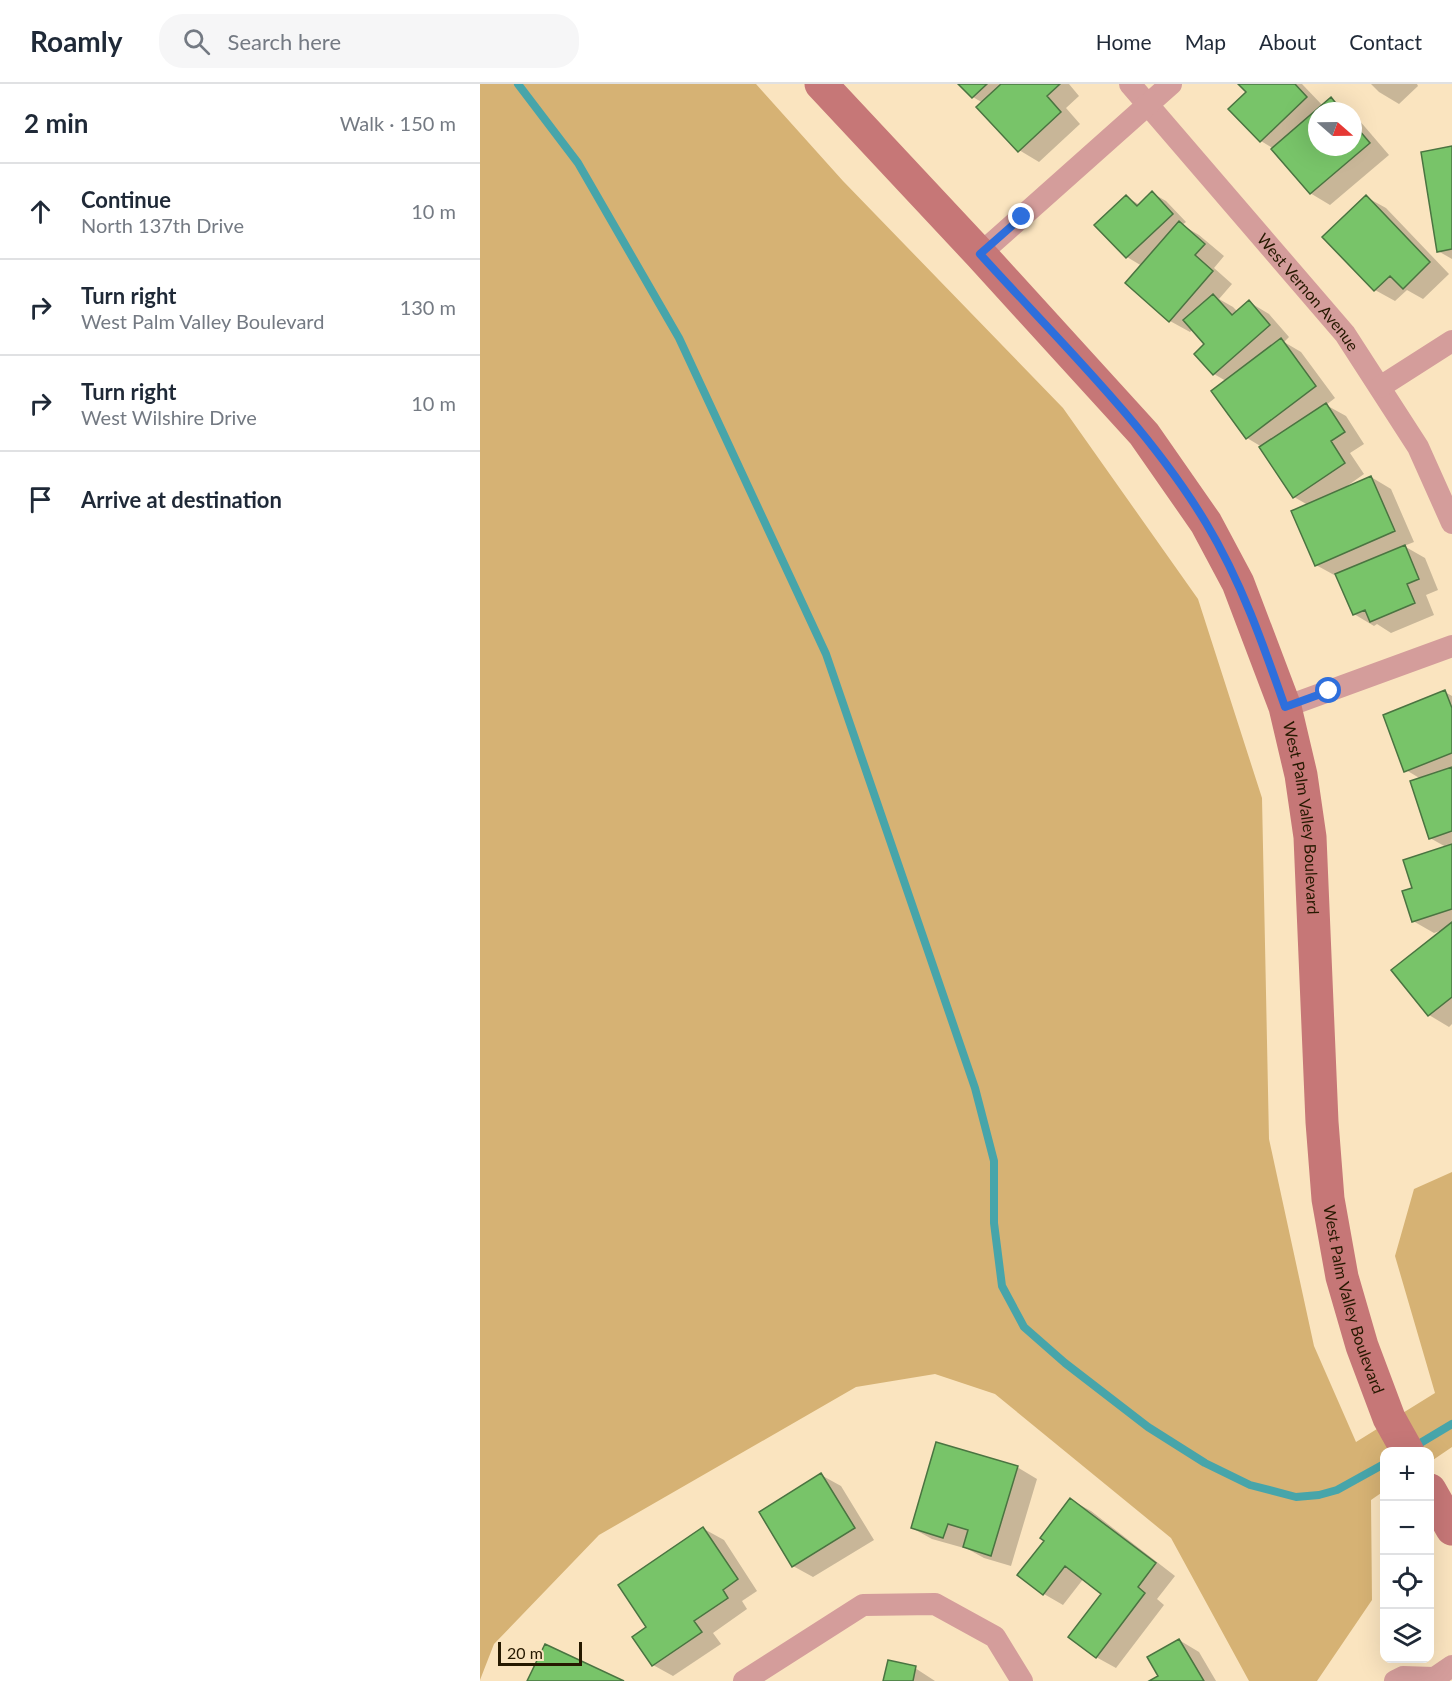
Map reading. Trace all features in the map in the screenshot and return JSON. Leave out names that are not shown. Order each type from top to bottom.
[{"type":"street","name":"West Palm Valley Boulevard","points":[[820,84],[980,254],[1144,434],[1206,523],[1238,583],[1285,707],[1301,775],[1310,837],[1322,1122],[1328,1199],[1342,1277],[1362,1346],[1389,1418],[1405,1447]]},
{"type":"street","name":"West Vernon Avenue","points":[[1130,84],[1345,334],[1418,447],[1452,524]]},
{"type":"street","points":[[980,254],[1171,84]]},
{"type":"street","points":[[1380,387],[1452,341]]},
{"type":"street","points":[[1285,707],[1452,646]]},
{"type":"street","points":[[1434,1497],[1452,1529]]},
{"type":"street","points":[[744,1681],[863,1605],[935,1604],[995,1638],[1022,1681]]},
{"type":"street","points":[[1395,1681],[1403,1677],[1438,1675]]},
{"type":"shaded area","points":[[480,84],[756,84],[843,181],[1063,408],[1198,599],[1262,798],[1269,1139],[1314,1346],[1356,1442],[1435,1393],[1395,1256],[1414,1189],[1452,1172],[1452,1447],[1434,1459],[1434,1447],[1380,1447],[1380,1494],[1371,1500],[1372,1600],[1317,1681],[1249,1681],[1171,1538],[995,1394],[935,1374],[856,1387],[599,1535],[494,1644],[480,1680]]},
{"type":"building","points":[[958,84],[987,84],[972,98]]},
{"type":"building","points":[[1001,84],[1060,84],[1047,96],[1061,112],[1018,152],[976,107]]},
{"type":"building","points":[[1238,84],[1295,84],[1307,97],[1260,142],[1228,109],[1246,92]]},
{"type":"building","points":[[1331,97],[1335,102],[1325,102]]},
{"type":"building","points":[[1308,117],[1308,156],[1355,156],[1310,194],[1271,149]]},
{"type":"building","points":[[1362,134],[1370,143],[1362,150]]},
{"type":"building","points":[[1452,146],[1452,249],[1437,252],[1421,152]]},
{"type":"building","points":[[1152,191],[1173,214],[1126,258],[1094,225],[1126,195],[1137,206]]},
{"type":"building","points":[[1366,195],[1430,262],[1403,289],[1390,276],[1374,291],[1322,237]]},
{"type":"building","points":[[1179,221],[1205,244],[1195,255],[1213,271],[1169,322],[1125,283]]},
{"type":"building","points":[[1213,294],[1232,315],[1249,300],[1270,325],[1213,375],[1194,354],[1204,344],[1183,320]]},
{"type":"building","points":[[1281,338],[1316,386],[1246,439],[1211,391]]},
{"type":"building","points":[[1326,403],[1345,432],[1331,441],[1345,463],[1293,498],[1259,447]]},
{"type":"building","points":[[1371,476],[1395,531],[1315,566],[1291,511]]},
{"type":"building","points":[[1405,545],[1419,579],[1407,584],[1415,603],[1370,622],[1365,610],[1353,615],[1335,574]]},
{"type":"building","points":[[1445,690],[1452,708],[1452,753],[1404,772],[1383,715]]},
{"type":"building","points":[[1452,767],[1452,831],[1429,839],[1410,781]]},
{"type":"building","points":[[1452,844],[1452,909],[1412,922],[1402,891],[1412,888],[1403,860]]},
{"type":"building","points":[[1452,922],[1452,997],[1428,1016],[1391,970]]},
{"type":"building","points":[[936,1442],[1018,1466],[991,1556],[963,1547],[968,1530],[948,1524],[943,1538],[911,1528]]},
{"type":"building","points":[[821,1473],[855,1528],[792,1567],[759,1512]]},
{"type":"building","points":[[1070,1498],[1156,1563],[1138,1587],[1145,1593],[1096,1658],[1068,1637],[1101,1594],[1065,1566],[1043,1595],[1017,1575],[1044,1541],[1040,1538]]},
{"type":"building","points":[[703,1527],[738,1579],[723,1590],[728,1598],[694,1621],[702,1632],[652,1666],[632,1637],[646,1627],[618,1585]]},
{"type":"building","points":[[1179,1639],[1204,1681],[1149,1681],[1158,1676],[1147,1657]]},
{"type":"building","points":[[545,1644],[624,1681],[527,1681]]},
{"type":"building","points":[[888,1660],[916,1666],[913,1681],[883,1681]]},
{"type":"waterway","points":[[518,84],[578,163],[679,338],[826,654],[975,1088],[994,1161],[994,1223],[1002,1286],[1024,1327],[1065,1363],[1148,1427],[1205,1463],[1250,1485],[1296,1497],[1319,1495],[1337,1490],[1380,1466]]},
{"type":"waterway","points":[[1414,1447],[1452,1424]]},
{"type":"route","points":[[1022,217],[980,254],[1144,434],[1178,481],[1206,523],[1238,583],[1285,707],[1329,691]]}]
